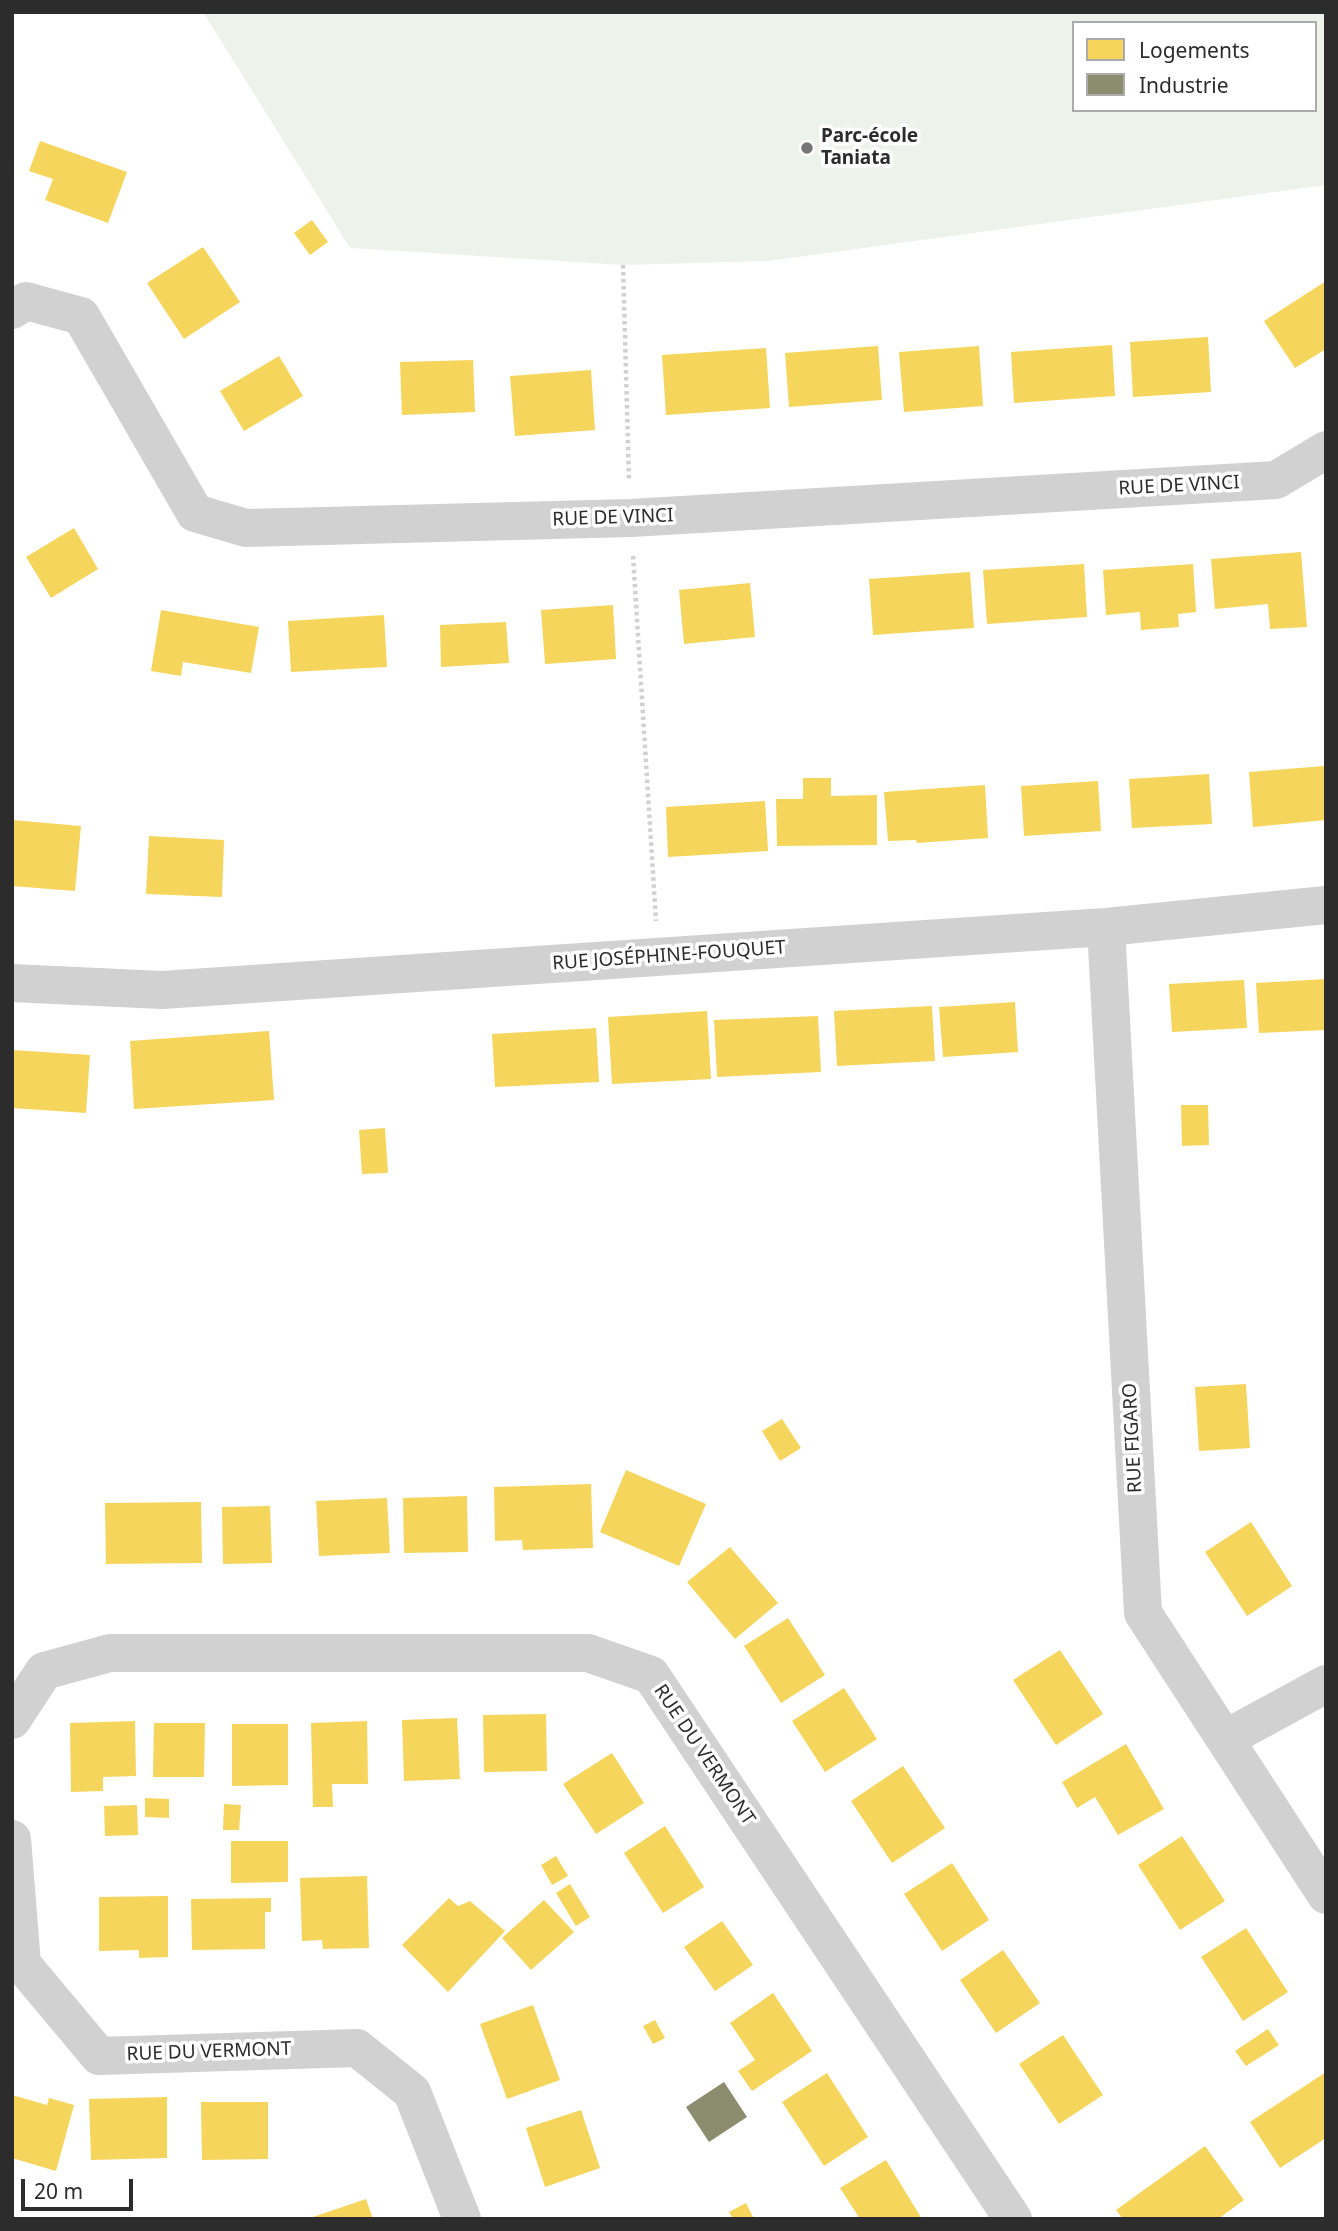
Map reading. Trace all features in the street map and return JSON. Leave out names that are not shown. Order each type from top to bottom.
[{"type":"street","name":"RUE DE VINCI","points":[[12,310],[26,301],[81,316],[195,513],[246,528],[631,519],[1276,480],[1326,450]]},
{"type":"street","name":"RUE JOSÉPHINE-FOUQUET","points":[[12,983],[162,990],[1106,927],[1326,905]]},
{"type":"street","name":"RUE FIGARO","points":[[1106,927],[1143,1612],[1326,1895]]},
{"type":"street","name":"RUE DU VERMONT","points":[[12,1720],[44,1671],[110,1653],[588,1653],[651,1675],[1013,2219]]},
{"type":"street","points":[[1225,1739],[1326,1684]]},
{"type":"street","name":"RUE DU VERMONT","points":[[12,1839],[22,1964],[99,2056],[356,2048],[412,2092],[462,2219]]},
{"type":"path","points":[[623,265],[631,519],[658,957]]},
{"type":"shaded area","name":"Parc-école Taniata","points":[[203,12],[1326,12],[1326,185],[768,261],[623,265],[350,248]]},
{"type":"building: Logements","points":[[40,141],[127,172],[108,223],[45,200],[53,179],[29,171]]},
{"type":"building: Logements","points":[[312,220],[328,242],[310,255],[294,233]]},
{"type":"building: Logements","points":[[203,247],[240,302],[184,339],[147,283]]},
{"type":"building: Logements","points":[[1326,281],[1326,349],[1295,368],[1264,321]]},
{"type":"building: Logements","points":[[1208,337],[1211,392],[1133,397],[1130,342]]},
{"type":"building: Logements","points":[[1112,345],[1115,396],[1014,403],[1011,352]]},
{"type":"building: Logements","points":[[878,346],[882,400],[789,407],[785,353]]},
{"type":"building: Logements","points":[[979,346],[983,406],[904,412],[899,352]]},
{"type":"building: Logements","points":[[766,348],[770,408],[666,415],[662,355]]},
{"type":"building: Logements","points":[[279,356],[303,396],[244,431],[220,391]]},
{"type":"building: Logements","points":[[473,360],[475,412],[402,415],[400,362]]},
{"type":"building: Logements","points":[[591,370],[595,430],[515,436],[510,376]]},
{"type":"building: Logements","points":[[74,528],[98,569],[51,598],[26,557]]},
{"type":"building: Logements","points":[[1301,552],[1307,627],[1270,629],[1268,604],[1215,609],[1211,559]]},
{"type":"building: Logements","points":[[1084,564],[1087,617],[987,624],[983,570]]},
{"type":"building: Logements","points":[[1193,564],[1196,612],[1178,614],[1179,627],[1141,630],[1140,612],[1106,615],[1103,570]]},
{"type":"building: Logements","points":[[970,572],[974,628],[873,635],[869,579]]},
{"type":"building: Logements","points":[[750,583],[755,637],[684,644],[679,590]]},
{"type":"building: Logements","points":[[613,605],[616,659],[545,664],[541,610]]},
{"type":"building: Logements","points":[[161,610],[259,627],[251,673],[183,662],[181,676],[151,671]]},
{"type":"building: Logements","points":[[384,615],[387,667],[291,672],[288,621]]},
{"type":"building: Logements","points":[[506,622],[509,663],[441,667],[440,625]]},
{"type":"building: Logements","points":[[1324,766],[1326,820],[1253,827],[1249,772]]},
{"type":"building: Logements","points":[[1209,774],[1212,824],[1132,828],[1129,779]]},
{"type":"building: Logements","points":[[803,778],[831,778],[831,796],[877,795],[877,845],[777,846],[776,799],[803,799]]},
{"type":"building: Logements","points":[[1098,781],[1101,831],[1024,836],[1021,786]]},
{"type":"building: Logements","points":[[985,785],[988,838],[917,843],[916,840],[888,841],[884,792]]},
{"type":"building: Logements","points":[[765,801],[768,851],[668,857],[666,807]]},
{"type":"building: Logements","points":[[12,820],[81,826],[75,891],[12,886]]},
{"type":"building: Logements","points":[[149,836],[224,840],[222,897],[146,894]]},
{"type":"building: Logements","points":[[1326,979],[1326,1030],[1259,1033],[1256,983]]},
{"type":"building: Logements","points":[[1244,980],[1247,1028],[1172,1032],[1169,984]]},
{"type":"building: Logements","points":[[1015,1002],[1018,1052],[943,1057],[939,1007]]},
{"type":"building: Logements","points":[[932,1006],[935,1061],[837,1066],[834,1011]]},
{"type":"building: Logements","points":[[707,1011],[711,1079],[612,1084],[608,1017]]},
{"type":"building: Logements","points":[[818,1016],[821,1072],[717,1077],[714,1020]]},
{"type":"building: Logements","points":[[596,1028],[599,1082],[495,1087],[492,1034]]},
{"type":"building: Logements","points":[[269,1031],[274,1100],[134,1109],[130,1041]]},
{"type":"building: Logements","points":[[12,1050],[90,1055],[86,1113],[12,1108]]},
{"type":"building: Logements","points":[[1181,1105],[1208,1105],[1209,1145],[1182,1146]]},
{"type":"building: Logements","points":[[385,1128],[388,1173],[362,1174],[359,1130]]},
{"type":"building: Logements","points":[[1246,1384],[1250,1448],[1199,1451],[1195,1387]]},
{"type":"building: Logements","points":[[782,1419],[801,1448],[780,1461],[762,1431]]},
{"type":"building: Logements","points":[[626,1470],[706,1504],[679,1566],[600,1532]]},
{"type":"building: Logements","points":[[591,1484],[593,1548],[523,1550],[522,1540],[495,1541],[494,1487]]},
{"type":"building: Logements","points":[[467,1496],[468,1552],[404,1553],[403,1498]]},
{"type":"building: Logements","points":[[387,1498],[390,1553],[319,1556],[316,1501]]},
{"type":"building: Logements","points":[[201,1502],[202,1563],[106,1564],[105,1503]]},
{"type":"building: Logements","points":[[270,1506],[272,1563],[223,1564],[222,1507]]},
{"type":"building: Logements","points":[[1251,1522],[1292,1586],[1247,1616],[1205,1552]]},
{"type":"building: Logements","points":[[730,1547],[778,1603],[735,1639],[687,1582]]},
{"type":"building: Logements","points":[[788,1618],[825,1675],[781,1703],[744,1646]]},
{"type":"building: Logements","points":[[1060,1650],[1103,1714],[1056,1745],[1013,1680]]},
{"type":"building: Logements","points":[[844,1688],[877,1739],[825,1772],[792,1721]]},
{"type":"building: Logements","points":[[546,1714],[547,1771],[484,1772],[483,1715]]},
{"type":"building: Logements","points":[[457,1718],[460,1779],[404,1781],[402,1720]]},
{"type":"building: Logements","points":[[135,1721],[136,1776],[103,1777],[103,1791],[71,1792],[70,1723]]},
{"type":"building: Logements","points":[[367,1721],[368,1784],[332,1784],[333,1807],[313,1807],[311,1723]]},
{"type":"building: Logements","points":[[154,1723],[205,1723],[204,1777],[153,1777]]},
{"type":"building: Logements","points":[[232,1724],[288,1724],[288,1785],[232,1786]]},
{"type":"building: Logements","points":[[1126,1744],[1164,1809],[1118,1835],[1095,1797],[1077,1808],[1062,1782]]},
{"type":"building: Logements","points":[[612,1753],[644,1803],[596,1834],[563,1784]]},
{"type":"building: Logements","points":[[903,1766],[945,1828],[892,1863],[851,1801]]},
{"type":"building: Logements","points":[[145,1798],[169,1799],[169,1818],[145,1817]]},
{"type":"building: Logements","points":[[224,1804],[241,1805],[239,1830],[223,1830]]},
{"type":"building: Logements","points":[[137,1805],[138,1835],[105,1836],[104,1806]]},
{"type":"building: Logements","points":[[665,1826],[704,1887],[663,1913],[624,1853]]},
{"type":"building: Logements","points":[[1182,1836],[1225,1901],[1180,1930],[1138,1865]]},
{"type":"building: Logements","points":[[231,1841],[288,1841],[288,1882],[231,1883]]},
{"type":"building: Logements","points":[[556,1856],[568,1876],[552,1885],[541,1865]]},
{"type":"building: Logements","points":[[952,1863],[989,1920],[942,1951],[904,1894]]},
{"type":"building: Logements","points":[[367,1876],[369,1948],[323,1949],[322,1940],[302,1941],[300,1878]]},
{"type":"building: Logements","points":[[570,1884],[590,1917],[576,1926],[556,1893]]},
{"type":"building: Logements","points":[[168,1896],[168,1957],[139,1958],[139,1950],[99,1951],[99,1897]]},
{"type":"building: Logements","points":[[271,1898],[271,1912],[265,1912],[265,1949],[192,1950],[191,1899]]},
{"type":"building: Logements","points":[[449,1898],[458,1906],[470,1901],[505,1931],[448,1992],[402,1945]]},
{"type":"building: Logements","points":[[544,1900],[574,1932],[531,1970],[502,1938]]},
{"type":"building: Logements","points":[[722,1921],[753,1965],[715,1991],[684,1947]]},
{"type":"building: Logements","points":[[1246,1928],[1288,1992],[1243,2021],[1201,1957]]},
{"type":"building: Logements","points":[[1003,1950],[1040,2003],[996,2033],[960,1980]]},
{"type":"building: Logements","points":[[773,1993],[812,2051],[752,2091],[738,2071],[755,2060],[730,2023]]},
{"type":"building: Logements","points":[[533,2005],[560,2080],[507,2099],[480,2024]]},
{"type":"building: Logements","points":[[655,2020],[665,2038],[653,2044],[643,2026]]},
{"type":"building: Logements","points":[[1268,2029],[1279,2045],[1246,2066],[1235,2051]]},
{"type":"building: Logements","points":[[1063,2035],[1103,2095],[1059,2124],[1019,2064]]},
{"type":"building: Logements","points":[[1326,2072],[1326,2138],[1280,2168],[1250,2122]]},
{"type":"building: Logements","points":[[827,2073],[868,2137],[824,2166],[782,2102]]},
{"type":"building: Logements","points":[[12,2095],[47,2105],[49,2098],[74,2105],[56,2171],[12,2158]]},
{"type":"building: Logements","points":[[167,2097],[167,2158],[91,2160],[89,2099]]},
{"type":"building: Logements","points":[[201,2102],[268,2102],[268,2159],[202,2160]]},
{"type":"building: Logements","points":[[581,2110],[600,2168],[545,2187],[526,2128]]},
{"type":"building: Logements","points":[[1205,2146],[1244,2200],[1218,2219],[1123,2219],[1116,2210]]},
{"type":"building: Logements","points":[[886,2160],[922,2219],[860,2219],[840,2188]]},
{"type":"building: Logements","points":[[366,2199],[373,2219],[310,2219],[310,2218]]},
{"type":"building: Logements","points":[[746,2203],[754,2219],[733,2219],[729,2212]]},
{"type":"building: Industrie","points":[[724,2082],[747,2117],[709,2142],[686,2107]]},
{"type":"place","name":"Parc-école Taniata","points":[[807,148]]}]
